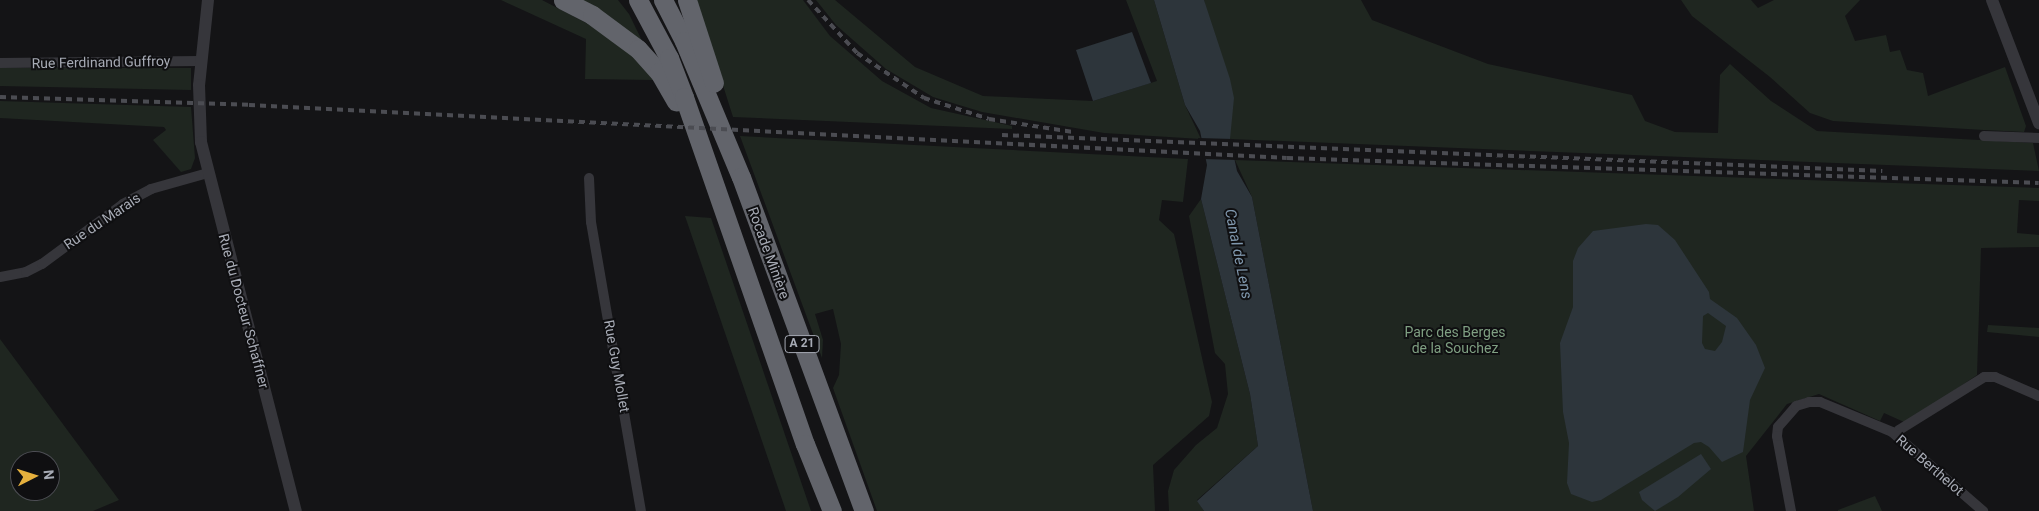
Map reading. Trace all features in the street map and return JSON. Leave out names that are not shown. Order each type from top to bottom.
[{"type":"highway","points":[[563,0],[606,25],[638,49],[659,72],[706,160]]},
{"type":"highway","name":"Rocade Minière","points":[[638,0],[669,58],[805,444],[832,511]]},
{"type":"highway","name":"Rocade Minière","points":[[663,0],[684,40],[741,177],[864,511]]},
{"type":"highway","points":[[687,0],[730,132],[741,177]]},
{"type":"highway","points":[[805,444],[806,468],[821,511]]},
{"type":"street","name":"Rue du Docteur Schaffner","points":[[208,0],[201,61],[199,111],[208,173],[296,511]]},
{"type":"street","points":[[1992,0],[2039,123]]},
{"type":"street","name":"Rue Ferdinand Guffroy","points":[[0,63],[201,61]]},
{"type":"street","points":[[1984,136],[2039,138]]},
{"type":"street","name":"Rue du Marais","points":[[0,277],[26,272],[42,264],[123,204],[150,189],[208,173]]},
{"type":"street","name":"Rue Guy Mollet","points":[[589,178],[591,222],[641,511]]},
{"type":"street","points":[[1897,436],[1899,430],[1984,377],[1995,377],[2039,396]]},
{"type":"street","name":"Rue Berthelot","points":[[1791,511],[1777,436],[1784,418],[1796,406],[1820,402],[1897,436],[1982,511]]},
{"type":"green space","points":[[501,0],[542,0],[592,26],[629,50],[654,80],[585,79],[586,39]]},
{"type":"green space","points":[[573,0],[618,0],[629,14],[649,55]]},
{"type":"green space","points":[[696,0],[803,0],[830,36],[882,81],[931,108],[1012,126],[1012,129],[733,117]]},
{"type":"green space","points":[[816,0],[835,0],[915,67],[983,96],[1093,101],[1157,81],[1126,0],[1154,0],[1185,105],[1201,139],[1104,133],[982,112],[933,97],[886,69],[836,25]]},
{"type":"green space","points":[[1204,0],[1361,0],[1372,20],[1488,64],[1632,95],[1645,121],[1675,132],[1718,133],[1720,75],[1730,64],[1771,101],[1817,131],[2033,143],[2039,171],[1230,139]]},
{"type":"green space","points":[[1681,0],[1751,0],[1758,8],[1774,0],[1860,0],[1845,16],[1855,41],[1886,35],[1890,52],[1900,50],[1907,70],[1923,73],[1928,96],[2005,67],[2026,126],[2024,132],[1833,121],[1810,113],[1770,77],[1692,16]]},
{"type":"green space","points":[[0,68],[191,68],[191,90],[0,86]]},
{"type":"green space","points":[[0,101],[191,107],[195,158],[191,169],[181,172],[153,140],[166,130],[164,127],[0,118]]},
{"type":"green space","points":[[740,136],[1188,159],[1183,202],[1162,200],[1159,220],[1174,234],[1212,402],[1209,416],[1153,465],[1155,511],[877,511],[833,388],[839,375],[841,344],[833,309],[815,314],[823,340],[822,358]]},
{"type":"green space","name":"Parc des Berges de la Souchez","points":[[1235,160],[2039,188],[2039,201],[2019,200],[2017,233],[2039,235],[2039,247],[1981,248],[1977,375],[1915,417],[1904,422],[1884,413],[1880,421],[1819,394],[1787,404],[1746,456],[1754,511],[1313,511],[1252,197]]},
{"type":"green space","points":[[1201,199],[1250,394],[1258,446],[1197,500],[1204,511],[1169,511],[1168,491],[1174,470],[1196,445],[1217,428],[1228,394],[1225,364],[1215,353],[1189,216]]},
{"type":"green space","points":[[685,216],[711,218],[811,511],[786,511]]},
{"type":"green space","points":[[1988,325],[2039,328],[2039,337],[1987,332]]},
{"type":"green space","points":[[0,339],[119,500],[93,511],[0,511]]},
{"type":"green space","points":[[1875,496],[1882,511],[1838,511],[1838,510]]},
{"type":"water","name":"Canal de Lens","points":[[1154,0],[1204,0],[1230,79],[1234,98],[1230,139],[1237,171],[1252,197],[1313,511],[1204,511],[1197,501],[1258,446],[1250,394],[1201,199],[1207,165],[1200,131],[1185,105]]},
{"type":"water","points":[[1132,32],[1151,83],[1093,101],[1076,50]]},
{"type":"water","points":[[1646,224],[1658,225],[1675,240],[1709,292],[1710,299],[1737,318],[1756,345],[1765,368],[1750,400],[1743,452],[1722,462],[1709,447],[1701,442],[1694,443],[1601,500],[1592,502],[1571,494],[1567,483],[1569,443],[1563,412],[1560,343],[1573,307],[1573,261],[1578,248],[1593,231]],"holes":[[[1708,313],[1726,326],[1722,342],[1715,351],[1705,349],[1702,343],[1703,316]]]},
{"type":"water","points":[[1701,454],[1711,469],[1678,497],[1655,511],[1642,500],[1639,492]]},
{"type":"pier","points":[[1198,138],[1233,139],[1237,160],[1203,159]]},
{"type":"railway","points":[[808,0],[857,53],[924,98],[989,119],[1073,132]]},
{"type":"railway","points":[[0,97],[249,105],[1287,158],[2039,183]]},
{"type":"railway","points":[[1002,135],[1882,171]]}]
